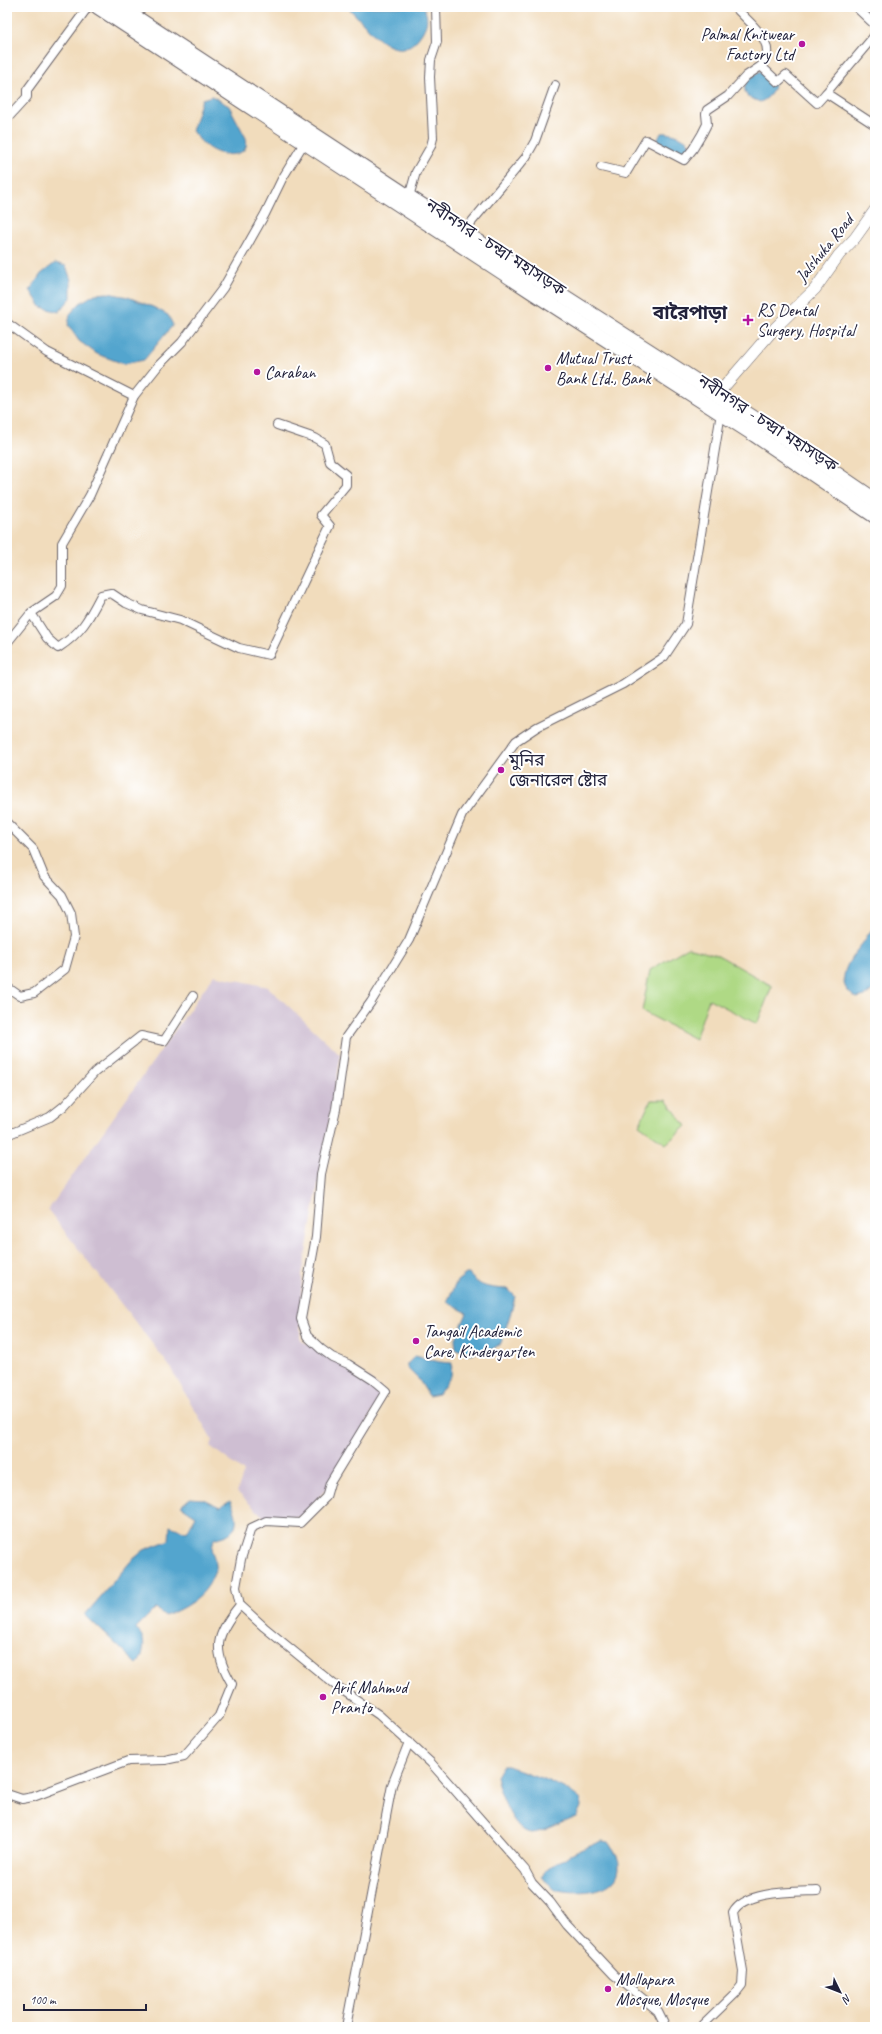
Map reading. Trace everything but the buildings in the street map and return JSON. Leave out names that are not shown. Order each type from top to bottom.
[{"type":"highway","name":"নবীনগর - চন্দ্রা মহাসড়ক","points":[[98,7],[304,143],[721,413],[875,516]]},
{"type":"highway","name":"নবীনগর - চন্দ্রা মহাসড়ক","points":[[120,7],[409,197],[717,395],[875,500]]},
{"type":"street","points":[[7,119],[27,97],[26,90],[88,7]]},
{"type":"street","points":[[409,197],[416,172],[431,146],[433,138],[430,77],[431,60],[437,42],[436,7]]},
{"type":"street","points":[[601,167],[626,173],[646,140],[684,160],[693,149],[707,124],[707,110],[728,96],[746,76],[761,66],[767,55],[763,38],[753,24],[735,7]]},
{"type":"street","points":[[856,7],[875,25]]},
{"type":"street","points":[[761,66],[778,82],[786,75],[817,103],[875,35]]},
{"type":"street","points":[[464,231],[526,157],[535,141],[555,85]]},
{"type":"street","points":[[826,93],[875,125]]},
{"type":"street","points":[[7,643],[31,613],[56,596],[62,586],[62,543],[90,495],[134,396],[158,366],[182,342],[223,288],[265,214],[282,179],[304,143]]},
{"type":"street","name":"Jalshuka Road","points":[[717,395],[775,328],[815,289],[839,255],[856,238],[875,210]]},
{"type":"street","points":[[7,323],[47,352],[134,396]]},
{"type":"street","points":[[666,2027],[658,2011],[635,1993],[604,1964],[567,1925],[550,1902],[532,1884],[525,1870],[431,1764],[379,1714],[335,1685],[264,1627],[240,1604],[236,1587],[241,1559],[251,1528],[266,1521],[300,1523],[326,1497],[330,1482],[386,1391],[373,1380],[348,1364],[332,1357],[322,1349],[307,1336],[301,1319],[316,1237],[321,1174],[336,1109],[346,1036],[371,1002],[409,940],[462,815],[516,741],[537,727],[623,684],[664,657],[686,624],[721,413]]},
{"type":"street","points":[[31,613],[47,638],[58,648],[81,631],[102,595],[111,593],[126,603],[142,610],[180,620],[239,648],[269,655],[330,526],[321,515],[346,485],[346,475],[330,462],[325,444],[315,438],[277,425]]},
{"type":"street","points":[[7,823],[33,849],[44,876],[62,895],[72,913],[74,937],[65,969],[34,993],[20,996],[7,987]]},
{"type":"street","points":[[7,1135],[50,1117],[64,1106],[95,1072],[141,1036],[164,1041],[193,996]]},
{"type":"street","points":[[7,1794],[22,1799],[33,1797],[128,1761],[165,1760],[184,1756],[220,1716],[231,1692],[232,1684],[220,1661],[218,1641],[232,1614],[240,1604]]},
{"type":"street","points":[[346,2027],[392,1785],[409,1742]]},
{"type":"street","points":[[701,2027],[735,1994],[742,1985],[743,1971],[733,1913],[736,1908],[752,1898],[777,1892],[817,1891]]},
{"type":"shaded area","points":[[214,975],[268,987],[341,1055],[302,1275],[300,1340],[361,1372],[384,1392],[334,1480],[302,1516],[267,1520],[237,1492],[244,1472],[210,1446],[213,1441],[168,1364],[48,1210]]},
{"type":"green space","points":[[688,947],[718,955],[772,986],[757,1024],[709,999],[695,1039],[642,1011],[650,970]]},
{"type":"green space","points":[[651,1100],[666,1100],[686,1126],[666,1144],[639,1125]]},
{"type":"water","points":[[347,7],[424,7],[427,17],[422,33],[415,42],[408,47],[400,48],[385,44]]},
{"type":"water","points":[[760,71],[774,83],[770,95],[760,102],[748,97],[745,85]]},
{"type":"water","points":[[212,96],[229,106],[246,138],[246,145],[241,152],[229,155],[212,150],[201,142],[192,131],[202,99]]},
{"type":"water","points":[[661,133],[673,134],[681,137],[690,144],[689,149],[684,154],[680,154],[657,141]]},
{"type":"water","points":[[55,263],[66,266],[71,280],[71,298],[59,312],[41,307],[30,290],[41,274]]},
{"type":"water","points":[[108,293],[128,297],[168,315],[173,325],[144,360],[124,364],[97,354],[79,341],[68,325],[70,314],[80,303],[95,294]]},
{"type":"water","points":[[875,927],[875,988],[865,996],[857,998],[849,993],[845,986],[845,972],[852,957]]},
{"type":"water","points":[[466,1274],[469,1274],[473,1279],[482,1285],[508,1289],[515,1296],[501,1343],[493,1349],[470,1354],[456,1349],[455,1340],[467,1313],[447,1302],[457,1281]]},
{"type":"water","points":[[415,1356],[440,1362],[452,1363],[451,1376],[439,1394],[429,1396],[419,1380],[407,1368],[407,1364]]},
{"type":"water","points":[[190,1498],[203,1499],[220,1507],[230,1500],[236,1517],[235,1526],[228,1534],[214,1539],[212,1549],[216,1569],[208,1585],[199,1597],[179,1610],[165,1616],[156,1608],[136,1628],[142,1636],[144,1642],[142,1656],[137,1664],[85,1615],[131,1561],[144,1550],[169,1540],[170,1526],[187,1532],[196,1516],[181,1506]]},
{"type":"water","points":[[502,1766],[508,1766],[547,1780],[566,1789],[581,1800],[581,1807],[576,1817],[548,1829],[532,1833],[525,1831],[513,1819],[500,1791],[496,1776]]},
{"type":"water","points":[[602,1841],[608,1842],[619,1861],[618,1874],[613,1881],[606,1886],[596,1890],[576,1892],[558,1890],[541,1877],[561,1860]]},
{"type":"place","name":"Palmal Knitwear Factory Ltd","points":[[802,44]]},
{"type":"place","name":"RS Dental Surgery, Hospital","points":[[748,320]]},
{"type":"place","name":"Mutual Trust Bank Ltd., Bank","points":[[548,368]]},
{"type":"place","name":"Caraban","points":[[257,372]]},
{"type":"place","name":"মুনির জেনারেল ষ্টোর","points":[[501,770]]},
{"type":"place","name":"Tangail Academic Care, Kindergarten","points":[[416,1341]]},
{"type":"place","name":"Arif Mahmud Pranto","points":[[323,1697]]},
{"type":"place","name":"Mollapara Mosque, Mosque","points":[[608,1989]]},
{"type":"district","name":"বারৈপাড়া","points":[[690,312]]}]
